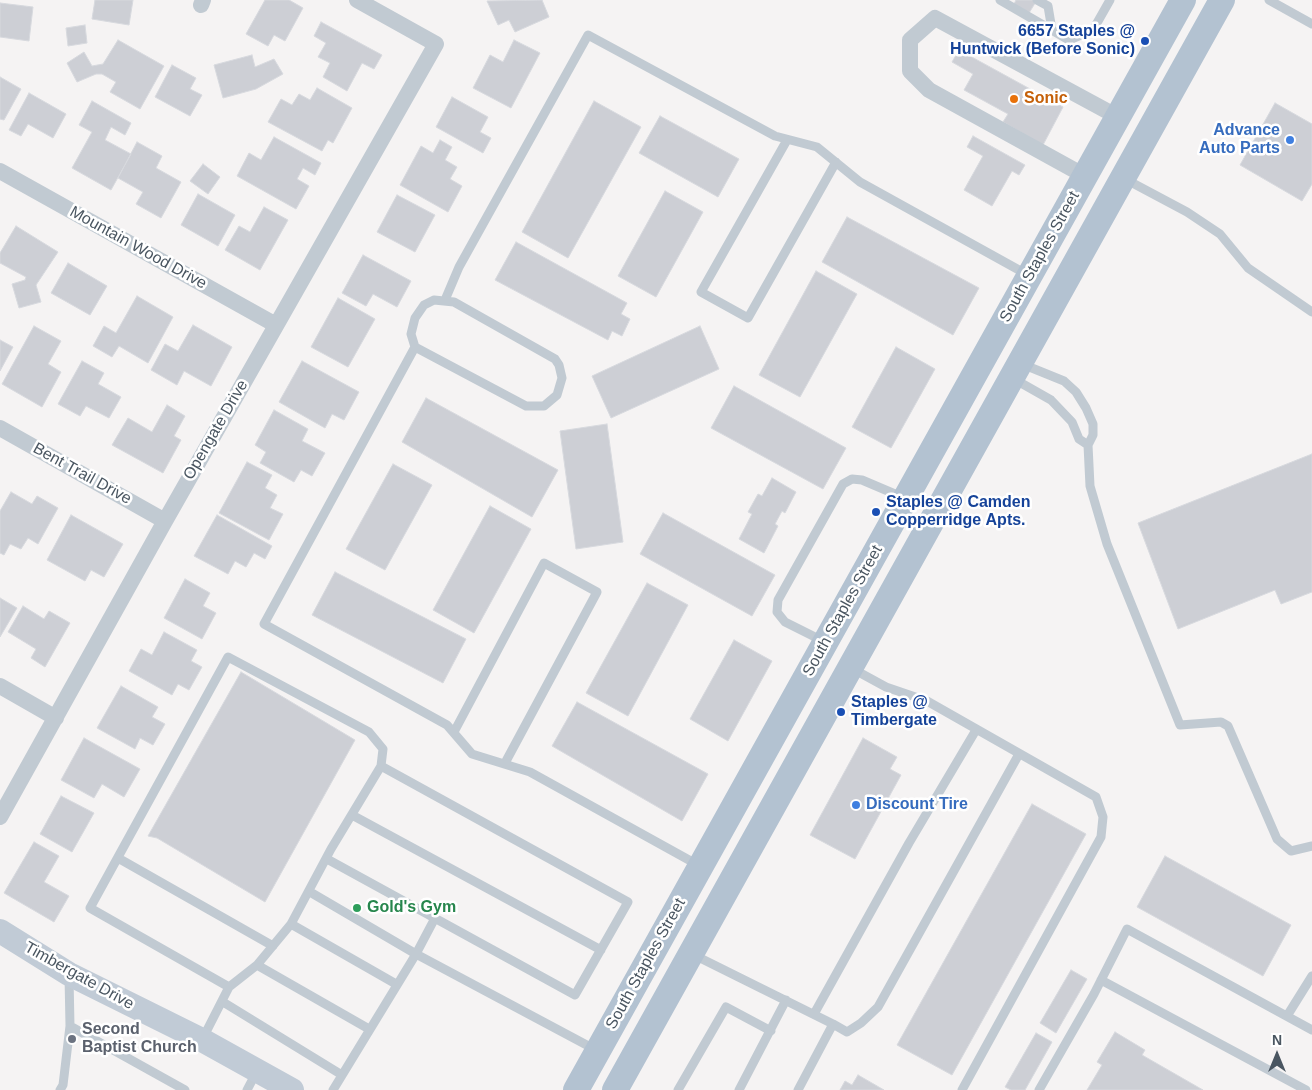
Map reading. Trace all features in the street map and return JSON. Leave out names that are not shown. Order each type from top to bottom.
[{"type":"main road","name":"South Staples Street","points":[[576,1090],[1183,0]]},
{"type":"main road","name":"South Staples Street","points":[[615,1090],[1222,0]]},
{"type":"main road","points":[[1012,307],[1008,347],[1002,364],[1004,370],[1016,370]]},
{"type":"main road","points":[[968,456],[976,411],[983,392],[981,386],[971,381]]},
{"type":"street","name":"Opengate Drive","points":[[0,818],[165,521],[436,44],[357,0]]},
{"type":"street","points":[[1085,176],[929,90],[910,71],[910,40],[935,18],[1118,117]]},
{"type":"street","name":"Mountain Wood Drive","points":[[0,171],[276,325]]},
{"type":"street","name":"Bent Trail Drive","points":[[0,428],[165,521]]},
{"type":"street","points":[[0,686],[56,718]]},
{"type":"street","name":"Timbergate Drive","points":[[0,931],[69,974],[202,1040],[252,1080],[292,1090]]},
{"type":"lane","points":[[1000,0],[1069,40],[1093,30],[1110,0]]},
{"type":"lane","points":[[1037,0],[1048,6],[1052,30]]},
{"type":"lane","points":[[1269,0],[1312,24]]},
{"type":"lane","points":[[445,300],[459,267],[588,35],[767,132],[788,140],[811,144],[860,182],[1030,276]]},
{"type":"lane","points":[[788,140],[701,292],[748,318],[836,162]]},
{"type":"lane","points":[[1123,178],[1187,212],[1220,234],[1248,268],[1312,312]]},
{"type":"lane","points":[[445,300],[472,312],[555,359],[559,365],[562,378],[557,395],[544,406],[526,406],[415,347],[410,334],[419,311],[428,302],[445,300]]},
{"type":"lane","points":[[415,347],[264,624],[447,725],[472,754],[485,760],[505,763],[530,772],[701,866]]},
{"type":"lane","points":[[1016,370],[1051,400],[1072,422],[1079,439],[1088,445]]},
{"type":"lane","points":[[1016,370],[1064,381],[1076,392],[1093,424],[1092,435],[1088,445],[1090,486],[1106,544],[1180,725],[1221,722],[1228,726],[1277,839],[1290,852],[1312,846]]},
{"type":"lane","points":[[825,643],[785,622],[777,612],[778,600],[843,484],[852,479],[862,480],[906,498]]},
{"type":"lane","points":[[454,732],[544,563],[597,592],[505,763]]},
{"type":"lane","points":[[202,1040],[229,987],[258,965],[291,924],[381,766],[383,749],[369,732],[228,657],[90,908],[229,987]]},
{"type":"lane","points":[[850,668],[886,687],[926,701],[1096,797],[1103,817],[1101,837],[962,1090]]},
{"type":"lane","points":[[814,1014],[909,843],[976,730]]},
{"type":"lane","points":[[691,954],[847,1032],[862,1024],[878,1007],[1019,754]]},
{"type":"lane","points":[[327,859],[576,995],[628,902],[381,766]]},
{"type":"lane","points":[[352,815],[601,950]]},
{"type":"lane","points":[[118,858],[273,946]]},
{"type":"lane","points":[[310,892],[416,954],[598,1051]]},
{"type":"lane","points":[[333,1090],[416,954],[435,918]]},
{"type":"lane","points":[[291,924],[396,984]]},
{"type":"lane","points":[[1039,1090],[1101,980],[1127,928],[1312,1030]]},
{"type":"lane","points":[[258,965],[369,1029]]},
{"type":"lane","points":[[60,1090],[63,1085],[70,1026],[69,974]]},
{"type":"lane","points":[[1287,1016],[1312,976]]},
{"type":"lane","points":[[1101,980],[1306,1090]]},
{"type":"lane","points":[[739,1090],[786,1000]]},
{"type":"lane","points":[[223,1002],[342,1074]]},
{"type":"lane","points":[[680,1089],[726,1007],[771,1031]]},
{"type":"lane","points":[[798,1090],[833,1024]]},
{"type":"lane","points":[[70,1026],[185,1090]]},
{"type":"building","points":[[95,0],[133,0],[129,25],[92,19]]},
{"type":"building","points":[[265,0],[289,0],[303,8],[285,41],[274,35],[268,46],[246,34]]},
{"type":"building","points":[[542,0],[549,17],[515,32],[509,20],[498,25],[487,1]]},
{"type":"building","points":[[1016,0],[1037,0],[1029,13],[1014,4]]},
{"type":"building","points":[[0,3],[33,7],[29,41],[0,37]]},
{"type":"building","points":[[321,22],[382,55],[374,69],[362,63],[347,91],[323,77],[330,63],[318,57],[326,43],[314,36]]},
{"type":"building","points":[[85,25],[87,43],[68,46],[66,28]]},
{"type":"building","points":[[118,40],[164,66],[140,109],[110,92],[116,82],[102,74],[96,74],[77,82],[67,63],[84,52],[92,66],[103,64]]},
{"type":"building","points":[[514,40],[540,53],[511,108],[473,88],[490,55],[503,62]]},
{"type":"building","name":"Sonic","points":[[959,50],[1063,107],[1043,145],[1003,122],[1008,114],[964,90],[973,74],[952,62]]},
{"type":"building","points":[[252,55],[255,67],[274,59],[283,74],[256,89],[223,98],[214,65]]},
{"type":"building","points":[[172,65],[196,78],[190,89],[202,95],[190,116],[155,97]]},
{"type":"building","points":[[0,77],[21,89],[4,120],[0,119]]},
{"type":"building","points":[[317,88],[352,108],[333,143],[328,140],[322,151],[268,122],[281,99],[292,105],[299,94],[310,100]]},
{"type":"building","points":[[29,93],[66,114],[53,138],[28,124],[21,136],[9,130]]},
{"type":"building","points":[[452,97],[488,117],[480,132],[491,138],[483,153],[436,127]]},
{"type":"building","points":[[92,101],[131,123],[125,135],[111,127],[105,140],[131,154],[111,190],[72,168],[92,132],[79,125]]},
{"type":"building","points":[[594,101],[641,127],[568,258],[522,232]]},
{"type":"building","points":[[1275,103],[1312,124],[1312,184],[1302,201],[1240,165]]},
{"type":"building","points":[[660,116],[739,159],[718,197],[639,153]]},
{"type":"building","points":[[973,136],[1025,165],[1019,175],[1012,171],[992,206],[964,190],[983,156],[967,147]]},
{"type":"building","points":[[274,137],[321,163],[315,175],[303,168],[297,179],[309,186],[296,209],[237,176],[249,153],[261,160]]},
{"type":"building","points":[[440,140],[452,147],[445,160],[457,167],[450,179],[462,186],[448,212],[400,185],[421,146],[433,153]]},
{"type":"building","points":[[137,142],[162,156],[156,168],[181,182],[161,218],[136,204],[143,192],[118,178]]},
{"type":"building","points":[[203,164],[220,177],[208,194],[190,181]]},
{"type":"building","points":[[665,191],[703,212],[656,297],[618,276]]},
{"type":"building","points":[[198,194],[235,215],[218,246],[181,225]]},
{"type":"building","points":[[397,195],[435,215],[415,252],[377,232]]},
{"type":"building","points":[[264,207],[288,220],[260,270],[225,250],[239,226],[250,232]]},
{"type":"building","points":[[847,217],[979,288],[953,335],[822,262]]},
{"type":"building","points":[[16,226],[58,252],[36,285],[41,302],[19,308],[12,284],[25,280],[26,277],[0,263],[0,253]]},
{"type":"building","points":[[516,242],[627,303],[621,314],[630,319],[622,336],[612,331],[608,340],[495,280]]},
{"type":"building","points":[[363,255],[411,281],[397,307],[373,294],[366,306],[342,293]]},
{"type":"building","points":[[68,263],[107,286],[90,315],[51,293]]},
{"type":"building","points":[[816,271],[857,294],[800,397],[759,375]]},
{"type":"building","points":[[137,296],[173,317],[148,363],[119,346],[112,357],[93,346],[104,326],[116,333]]},
{"type":"building","points":[[338,298],[375,319],[348,367],[311,347]]},
{"type":"building","points":[[193,325],[232,347],[211,386],[184,371],[177,385],[151,370],[165,344],[178,351]]},
{"type":"building","points":[[34,326],[61,341],[48,364],[61,372],[42,407],[2,384]]},
{"type":"building","points":[[700,326],[719,369],[611,418],[592,376]]},
{"type":"building","points":[[0,340],[13,347],[0,371]]},
{"type":"building","points":[[896,347],[935,369],[891,448],[852,427]]},
{"type":"building","points":[[82,361],[104,373],[98,384],[121,397],[109,418],[86,406],[80,416],[58,404]]},
{"type":"building","points":[[302,361],[359,392],[344,420],[332,414],[325,428],[279,402]]},
{"type":"building","points":[[734,386],[846,448],[823,489],[711,428]]},
{"type":"building","points":[[426,398],[558,470],[532,517],[402,442]]},
{"type":"building","points":[[167,405],[185,416],[174,436],[181,440],[163,473],[112,445],[128,418],[152,432]]},
{"type":"building","points":[[274,410],[308,429],[302,441],[325,453],[312,476],[301,470],[294,482],[260,463],[266,452],[255,445]]},
{"type":"building","points":[[607,424],[623,542],[576,549],[560,431]]},
{"type":"building","points":[[1312,454],[1312,592],[1281,604],[1275,590],[1178,629],[1138,523]]},
{"type":"building","points":[[247,462],[272,475],[265,488],[277,495],[270,508],[283,514],[269,540],[219,513]]},
{"type":"building","points":[[393,464],[432,485],[385,570],[346,549]]},
{"type":"building","points":[[772,478],[796,492],[785,513],[782,511],[775,524],[778,526],[764,553],[739,539],[752,514],[748,512],[758,494],[762,496]]},
{"type":"building","points":[[11,492],[32,504],[37,496],[58,508],[38,544],[28,538],[21,549],[10,544],[4,555],[0,553],[0,511]]},
{"type":"building","points":[[490,506],[531,529],[474,633],[433,610]]},
{"type":"building","points":[[663,513],[775,575],[752,616],[640,554]]},
{"type":"building","points":[[71,515],[123,544],[104,577],[91,570],[85,581],[47,560]]},
{"type":"building","points":[[217,515],[272,546],[265,559],[254,553],[246,567],[235,561],[228,574],[194,556]]},
{"type":"building","points":[[335,572],[466,639],[443,683],[312,615]]},
{"type":"building","points":[[185,579],[210,593],[203,606],[216,613],[202,639],[164,618]]},
{"type":"building","points":[[647,583],[688,605],[628,716],[586,693]]},
{"type":"building","points":[[0,598],[17,608],[0,637]]},
{"type":"building","points":[[23,606],[44,619],[49,611],[70,623],[45,667],[31,658],[36,649],[8,632]]},
{"type":"building","points":[[164,632],[197,650],[191,661],[202,667],[189,690],[178,684],[172,695],[129,671],[141,649],[152,655]]},
{"type":"building","points":[[734,640],[772,661],[728,741],[690,719]]},
{"type":"building","points":[[241,672],[355,740],[265,902],[157,838],[148,836]]},
{"type":"building","points":[[121,686],[158,707],[152,717],[165,724],[153,745],[140,738],[135,749],[97,728]]},
{"type":"building","points":[[577,702],[708,774],[682,821],[552,746]]},
{"type":"building","points":[[84,738],[140,769],[124,797],[102,784],[94,798],[61,780]]},
{"type":"building","name":"Discount Tire","points":[[863,738],[897,757],[890,769],[901,775],[855,859],[810,835]]},
{"type":"building","points":[[61,796],[94,813],[72,852],[40,834]]},
{"type":"building","points":[[1032,804],[1086,834],[952,1075],[897,1045]]},
{"type":"building","points":[[34,842],[59,856],[44,882],[69,896],[54,922],[4,893]]},
{"type":"building","points":[[1165,856],[1291,925],[1263,976],[1137,907]]},
{"type":"building","points":[[1071,970],[1087,979],[1056,1033],[1040,1023]]},
{"type":"building","points":[[1115,1032],[1145,1050],[1142,1055],[1203,1090],[1087,1090],[1102,1065],[1097,1062]]},
{"type":"building","points":[[1036,1033],[1052,1042],[1025,1090],[1011,1090],[1005,1087]]},
{"type":"building","points":[[858,1075],[884,1090],[840,1090],[845,1081],[852,1085]]},
{"type":"place","name":"6657 Staples @ Huntwick (Before Sonic)","points":[[1145,41]]},
{"type":"place","name":"Sonic","points":[[1014,99]]},
{"type":"place","name":"Advance Auto Parts","points":[[1290,140]]},
{"type":"place","name":"Staples @ Camden Copperridge Apts.","points":[[876,512]]},
{"type":"place","name":"Staples @ Timbergate","points":[[841,712]]},
{"type":"place","name":"Discount Tire","points":[[856,805]]},
{"type":"place","name":"Gold's Gym","points":[[357,908]]},
{"type":"place","name":"Second Baptist Church","points":[[72,1039]]}]
